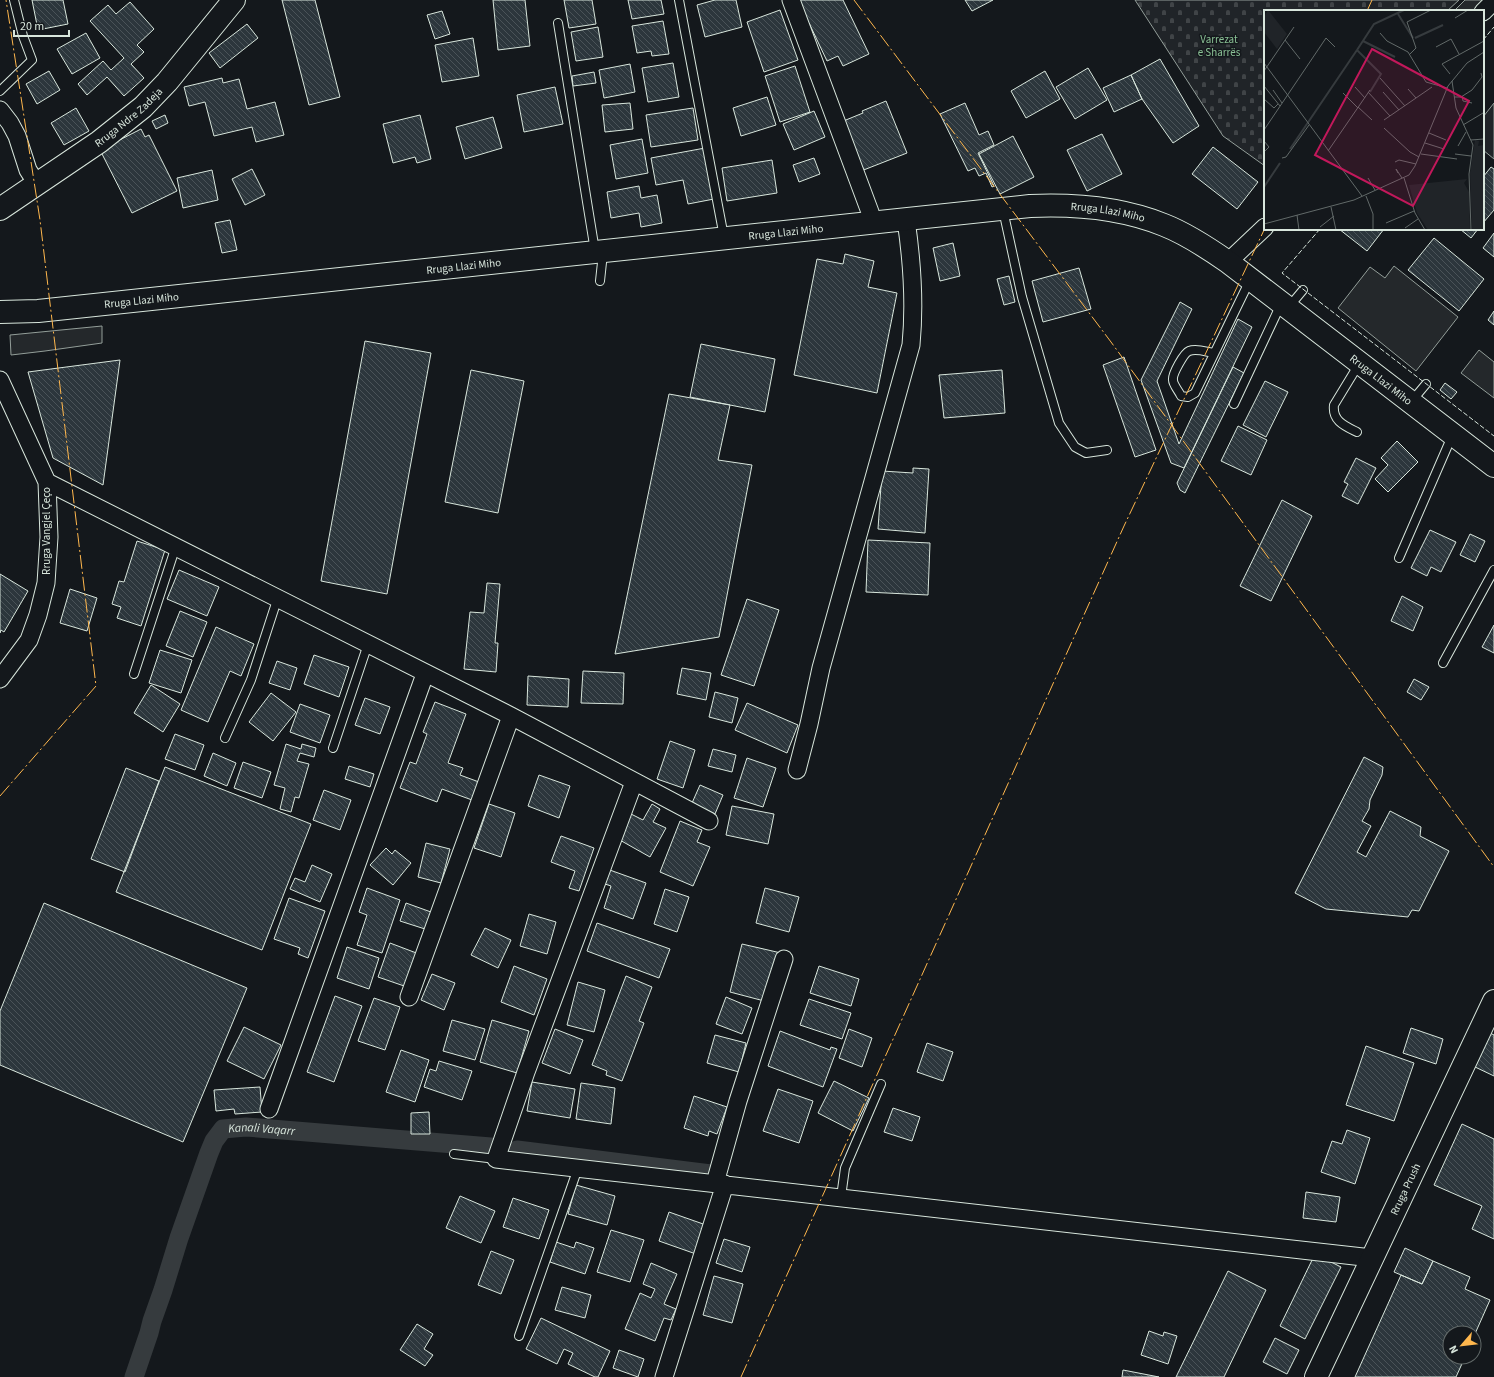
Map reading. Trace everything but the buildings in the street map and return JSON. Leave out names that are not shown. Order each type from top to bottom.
[{"type":"main road","name":"Rruga Ndre Zadeja","points":[[0,209],[99,142],[130,119],[167,82],[234,0]]},
{"type":"main road","name":"Rruga Llazi Miho","points":[[0,312],[38,311],[1030,206],[1072,206],[1118,212],[1164,225],[1205,247],[1228,262],[1494,466]]},
{"type":"main road","name":"Rruga Prush","points":[[1316,1377],[1494,1001]]},
{"type":"street","points":[[791,0],[873,223]]},
{"type":"street","points":[[1484,11],[1494,1]]},
{"type":"street","points":[[0,110],[10,123],[19,142],[28,170],[37,184]]},
{"type":"street","points":[[797,770],[821,668],[911,345],[913,322],[910,244],[906,220]]},
{"type":"street","points":[[1228,262],[1264,228]]},
{"type":"street","name":"Rruga Vangjel Çeço","points":[[0,380],[47,482],[48,537],[45,590],[38,615],[29,640],[0,679]]},
{"type":"street","points":[[47,482],[278,597],[424,674],[511,716],[709,821]]},
{"type":"street","points":[[268,1109],[424,674]]},
{"type":"street","points":[[409,997],[511,716]]},
{"type":"street","points":[[634,782],[526,1072],[496,1159],[1372,1258]]},
{"type":"street","points":[[664,1377],[720,1184],[738,1101],[784,959]]},
{"type":"lane","points":[[0,91],[32,60],[23,36],[14,0]]},
{"type":"lane","points":[[679,0],[724,239]]},
{"type":"lane","points":[[558,23],[599,252],[600,281]]},
{"type":"lane","points":[[1003,209],[1022,297],[1059,423],[1075,447],[1086,453],[1107,450]]},
{"type":"lane","points":[[1214,353],[1198,350],[1188,351],[1183,356],[1172,376],[1172,381],[1181,396],[1188,397],[1195,393],[1250,279]]},
{"type":"lane","points":[[1234,404],[1284,306],[1303,290]]},
{"type":"lane","points":[[1357,432],[1346,427],[1339,421],[1334,412],[1334,405],[1359,363]]},
{"type":"lane","points":[[1410,402],[1426,384]]},
{"type":"lane","points":[[1399,558],[1453,435]]},
{"type":"lane","points":[[134,674],[176,546]]},
{"type":"lane","points":[[1443,663],[1494,570]]},
{"type":"lane","points":[[225,738],[251,680],[278,597]]},
{"type":"lane","points":[[333,748],[368,644]]},
{"type":"lane","points":[[841,1197],[845,1168],[881,1084]]},
{"type":"lane","points":[[454,1154],[496,1159]]},
{"type":"lane","points":[[519,1336],[578,1168]]},
{"type":"green space","name":"Varrezat e Sharrës","points":[[1135,0],[1459,0],[1448,10],[1264,10],[1264,165],[1223,136]]},
{"type":"green space","points":[[1494,103],[1494,159],[1484,151],[1484,116]]},
{"type":"shaded area","points":[[1465,0],[1484,0],[1474,10],[1455,10]]},
{"type":"shaded area","points":[[1394,266],[1458,317],[1416,371],[1338,308],[1370,267],[1385,278]]},
{"type":"shaded area","points":[[102,326],[102,343],[11,355],[10,335]]},
{"type":"shaded area","points":[[1479,350],[1494,362],[1494,398],[1461,373]]},
{"type":"waterway","name":"Kanali Vaqarr","points":[[134,1377],[179,1238],[209,1153],[214,1141],[223,1129],[246,1127],[491,1147]]},
{"type":"waterway","points":[[517,1150],[711,1174]]},
{"type":"fence","points":[[1484,39],[1494,27]]},
{"type":"fence","points":[[1319,230],[1282,273],[1494,436]]},
{"type":"power","points":[[0,796],[96,686],[40,220],[6,0]]},
{"type":"power","points":[[854,0],[1111,342],[1494,867]]},
{"type":"power","points":[[1367,10],[1372,0]]},
{"type":"power","points":[[741,1377],[1124,526],[1264,230]]}]
